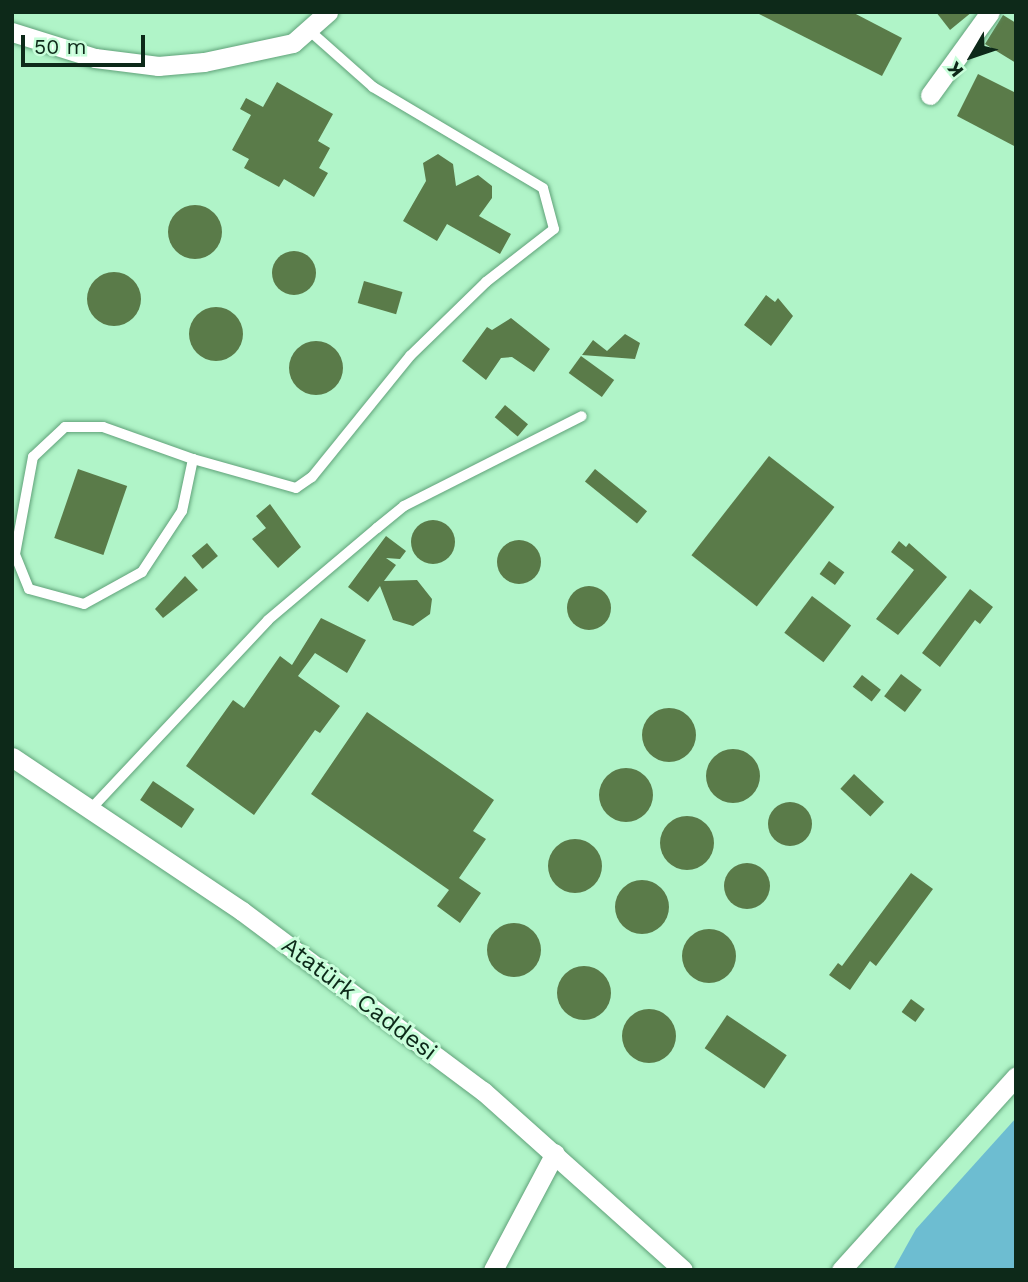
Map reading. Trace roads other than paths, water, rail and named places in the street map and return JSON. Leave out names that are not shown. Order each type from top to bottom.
[{"type":"street","points":[[12,32],[95,58],[158,66],[256,53],[293,43],[310,32],[328,12]]},
{"type":"street","points":[[930,95],[989,12]]},
{"type":"street","name":"Atatürk Caddesi","points":[[12,757],[88,812],[242,911],[483,1091],[683,1270]]},
{"type":"street","points":[[841,1270],[1016,1076]]},
{"type":"street","points":[[493,1270],[555,1153]]},
{"type":"lane","points":[[193,459],[183,512],[142,572],[84,604],[29,589],[15,554],[33,457],[65,427],[103,427],[193,459],[296,488],[312,477],[410,356],[486,282],[554,229],[543,188],[373,87],[310,32]]},
{"type":"lane","points":[[88,812],[268,620],[386,520],[404,506],[582,416]]},
{"type":"water","points":[[1016,1118],[1016,1270],[893,1270],[916,1229]]}]
